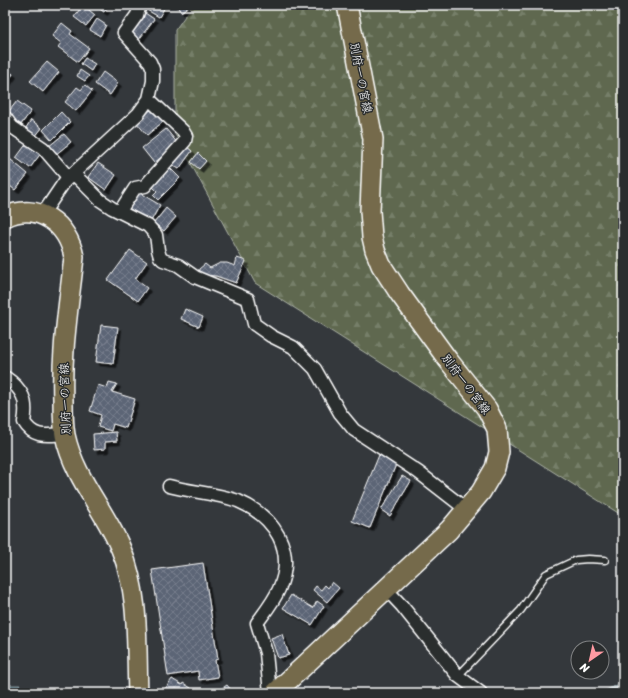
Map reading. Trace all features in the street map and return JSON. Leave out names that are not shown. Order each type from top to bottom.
[{"type":"main road","name":"別府一の宮線","points":[[275,693],[449,530],[481,492],[495,468],[499,452],[497,429],[487,409],[448,360],[400,294],[382,265],[375,250],[370,211],[373,139],[347,5]]},
{"type":"main road","name":"別府一の宮線","points":[[5,217],[25,212],[42,215],[54,222],[64,231],[73,248],[74,257],[64,346],[62,383],[65,434],[73,462],[120,548],[133,585],[135,602],[138,693]]},
{"type":"street","points":[[42,215],[71,176],[138,114],[149,98],[153,81],[153,69],[150,62],[124,33],[137,15],[140,5]]},
{"type":"street","points":[[120,211],[135,188],[145,186],[185,141],[186,136],[183,131],[149,98]]},
{"type":"street","points":[[5,117],[12,127],[43,148],[71,176],[100,200],[137,219],[153,231],[156,235],[160,257],[163,260],[178,265],[195,277],[248,299],[254,324],[271,336],[294,347],[315,369],[340,412],[354,430],[418,472],[467,510]]},
{"type":"street","points":[[5,377],[17,385],[24,398],[26,413],[24,422],[29,430],[39,434],[65,434]]},
{"type":"street","points":[[169,486],[237,501],[265,520],[280,535],[284,547],[285,559],[282,579],[274,598],[257,623],[266,654],[270,693]]},
{"type":"street","points":[[386,589],[407,611],[458,676],[481,693]]},
{"type":"lane","points":[[458,676],[521,610],[546,574],[576,560],[605,560]]},
{"type":"green space","points":[[193,5],[623,5],[623,516],[255,283],[175,134],[175,30]]},
{"type":"water","points":[[5,685],[20,685],[19,690],[49,689],[48,693],[5,693]]},
{"type":"building","points":[[83,5],[95,15],[86,26],[74,17]]},
{"type":"building","points":[[94,5],[109,5],[104,12]]},
{"type":"building","points":[[150,5],[162,5],[165,7],[159,17],[147,10]]},
{"type":"building","points":[[176,5],[190,5],[181,12]]},
{"type":"building","points":[[145,13],[154,19],[138,41],[129,35]]},
{"type":"building","points":[[97,19],[106,25],[100,36],[90,30]]},
{"type":"building","points":[[62,23],[72,31],[70,34],[89,48],[78,62],[58,47],[61,43],[52,36]]},
{"type":"building","points":[[85,58],[95,64],[91,71],[81,64]]},
{"type":"building","points":[[47,62],[59,72],[43,92],[30,81]]},
{"type":"building","points":[[5,68],[13,74],[5,85]]},
{"type":"building","points":[[80,70],[89,76],[85,81],[77,76]]},
{"type":"building","points":[[103,72],[118,83],[110,95],[95,84]]},
{"type":"building","points":[[85,85],[92,91],[76,111],[65,102],[77,87],[81,90]]},
{"type":"building","points":[[17,101],[31,111],[20,126],[6,115]]},
{"type":"building","points":[[153,108],[164,121],[147,135],[136,122]]},
{"type":"building","points":[[61,112],[70,122],[52,140],[43,130]]},
{"type":"building","points":[[31,120],[42,128],[34,138],[24,131]]},
{"type":"building","points":[[166,129],[178,144],[154,163],[142,148]]},
{"type":"building","points":[[5,131],[9,132],[5,141]]},
{"type":"building","points":[[64,134],[71,142],[55,155],[48,147]]},
{"type":"building","points":[[27,143],[41,153],[30,168],[16,158]]},
{"type":"building","points":[[186,146],[192,151],[179,169],[173,165]]},
{"type":"building","points":[[198,153],[206,161],[199,169],[191,162]]},
{"type":"building","points":[[5,155],[28,174],[15,190],[5,182]]},
{"type":"building","points":[[98,163],[116,175],[106,190],[88,177]]},
{"type":"building","points":[[169,167],[180,178],[158,200],[153,195],[157,191],[151,185]]},
{"type":"building","points":[[138,192],[160,205],[151,221],[128,208]]},
{"type":"building","points":[[166,208],[176,217],[164,231],[154,223]]},
{"type":"building","points":[[130,250],[147,262],[135,279],[147,288],[138,301],[108,280]]},
{"type":"building","points":[[237,258],[246,261],[236,283],[216,276],[198,275],[199,269],[205,264],[210,268],[220,263],[227,263],[235,266]]},
{"type":"building","points":[[185,309],[203,317],[199,327],[181,319]]},
{"type":"building","points":[[101,325],[118,327],[113,364],[96,362]]},
{"type":"building","points":[[109,382],[117,384],[112,392],[135,399],[126,428],[113,424],[111,431],[98,427],[101,415],[90,411],[98,385],[107,388]]},
{"type":"building","points":[[116,432],[117,441],[105,442],[105,449],[94,450],[93,434]]},
{"type":"building","points":[[379,455],[397,462],[370,528],[352,521]]},
{"type":"building","points":[[402,476],[411,481],[390,516],[381,510]]},
{"type":"building","points":[[203,563],[218,659],[215,660],[218,677],[199,680],[198,671],[168,676],[152,570]]},
{"type":"building","points":[[332,582],[339,588],[327,602],[313,590],[316,586],[321,590],[325,585],[328,588]]},
{"type":"building","points":[[291,595],[313,608],[317,601],[324,606],[312,625],[283,608]]},
{"type":"building","points":[[282,634],[289,655],[278,658],[271,638]]},
{"type":"building","points":[[172,679],[191,688],[188,693],[171,693],[165,689]]},
{"type":"building","points":[[227,685],[231,690],[228,693],[215,693]]},
{"type":"waterway","points":[[603,693],[623,684]]}]
